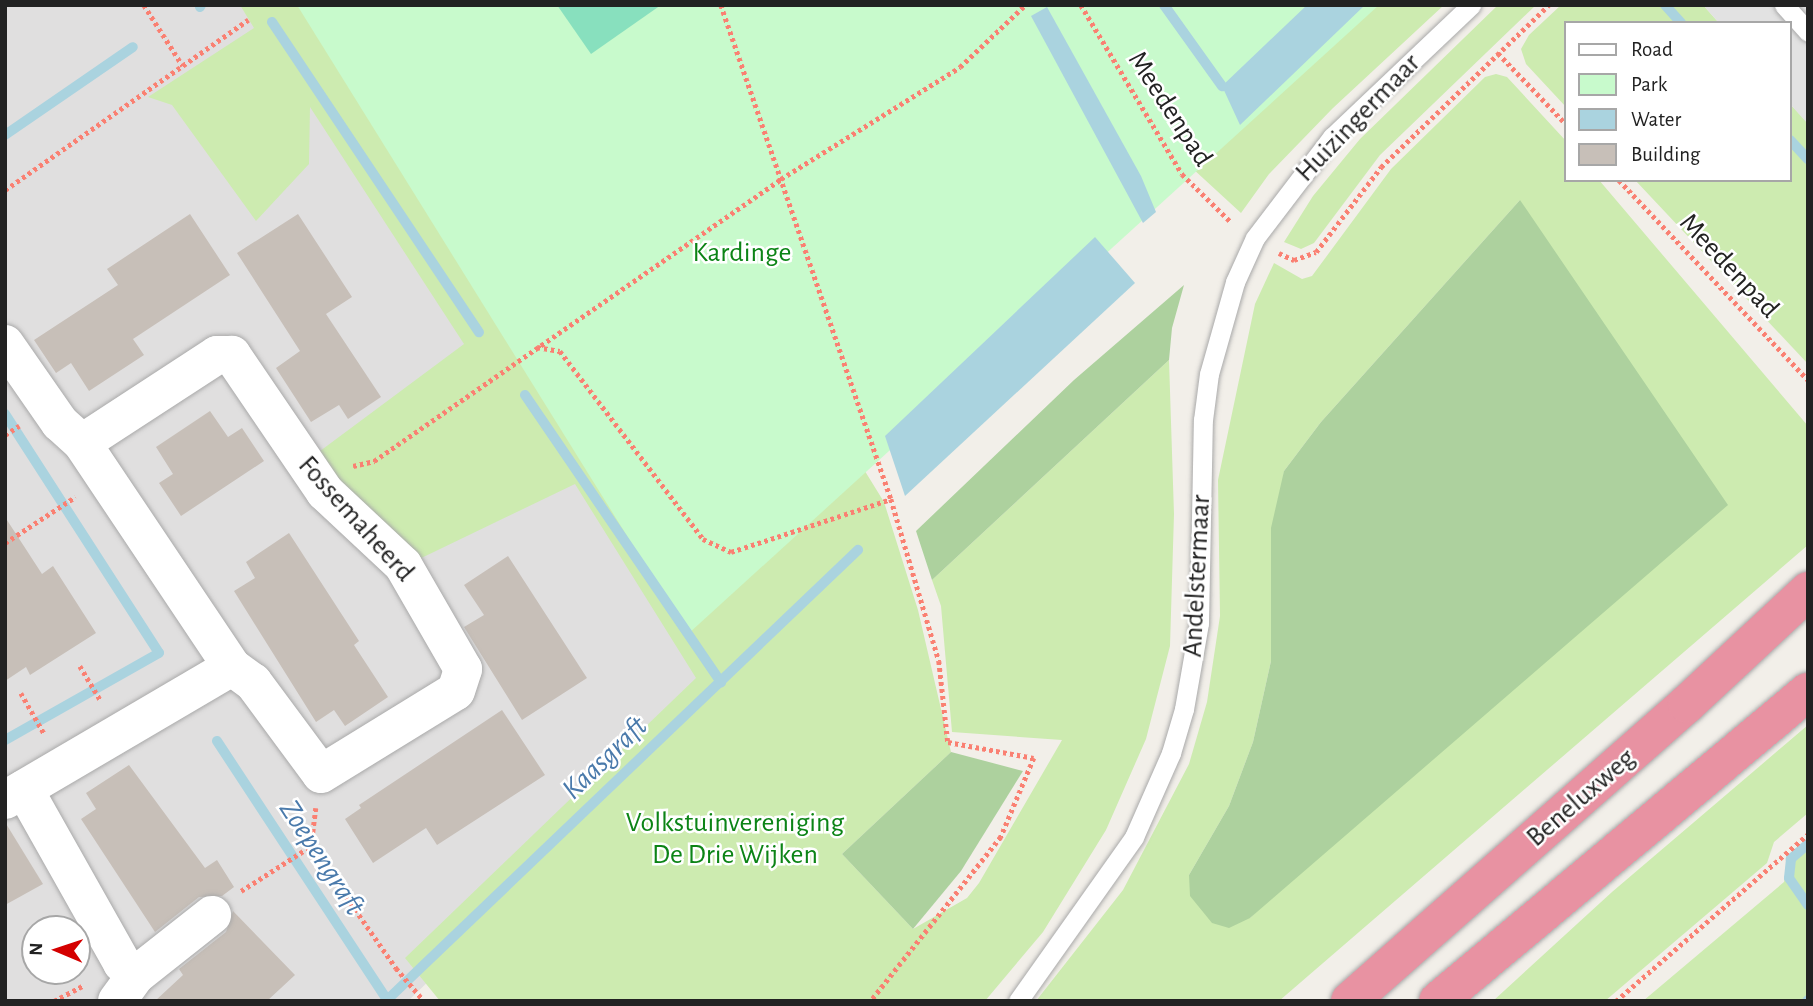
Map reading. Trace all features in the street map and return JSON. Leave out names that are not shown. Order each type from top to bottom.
[{"type":"highway","name":"Beneluxweg","points":[[1350,1001],[1687,704],[1808,591]]},
{"type":"highway","points":[[1438,1001],[1808,692]]},
{"type":"street","points":[[5,344],[60,423],[82,443],[232,667],[253,682],[321,774]]},
{"type":"street","name":"Fossemaheerd","points":[[82,443],[217,355],[232,355],[312,475],[403,565],[463,669],[456,691],[321,774]]},
{"type":"street","points":[[212,915],[127,988],[122,963],[15,794],[232,667]]},
{"type":"lane","name":"Huizingermaar","points":[[1255,238],[1332,137],[1471,5]]},
{"type":"lane","points":[[1784,5],[1808,32]]},
{"type":"lane","name":"Andelstermaar","points":[[1018,1001],[1134,837],[1171,753],[1184,709],[1199,623],[1202,432],[1209,374],[1231,294],[1255,238]]},
{"type":"path","points":[[144,5],[183,66]]},
{"type":"path","points":[[721,5],[891,499],[939,661],[948,742],[1034,758],[1001,836],[871,1001]]},
{"type":"path","points":[[312,475],[374,461],[780,179],[960,67],[1026,5]]},
{"type":"path","name":"Meedenpad","points":[[1081,5],[1182,174],[1255,238],[1294,260],[1309,257],[1381,167],[1498,53]]},
{"type":"path","points":[[1549,5],[1498,53],[1564,122]]},
{"type":"path","points":[[5,190],[248,20]]},
{"type":"path","name":"Meedenpad","points":[[1621,182],[1808,380]]},
{"type":"path","points":[[536,347],[560,351],[703,539],[731,552],[891,499]]},
{"type":"path","points":[[5,543],[83,492]]},
{"type":"path","points":[[80,666],[108,712]]},
{"type":"path","points":[[22,693],[51,746]]},
{"type":"path","points":[[321,774],[311,846],[396,968],[425,1001]]},
{"type":"path","points":[[1616,1001],[1808,834]]},
{"type":"path","points":[[275,868],[311,846]]},
{"type":"shaded area","points":[[5,5],[258,5],[710,678],[717,703],[408,1001],[5,1001]]},
{"type":"shaded area","points":[[1703,5],[1808,5],[1807,123],[1792,106],[1792,21],[1717,21]]},
{"type":"green space","name":"Volkstuinvereniging De Drie Wijken","points":[[240,5],[700,5],[855,455],[884,502],[918,610],[951,752],[842,854],[913,929],[967,898],[979,883],[1062,740],[952,732],[941,606],[932,580],[1169,360],[1174,514],[1170,646],[1146,739],[1106,830],[1043,932],[985,1001],[440,1001],[405,958],[696,678],[575,484],[411,563],[308,460],[464,344],[310,107],[309,164],[256,221],[172,105],[148,97],[254,28]]},
{"type":"green space","name":"Kardinge","points":[[297,5],[1379,5],[688,634]]},
{"type":"green space","points":[[557,5],[661,5],[591,54]]},
{"type":"green space","points":[[1365,5],[1444,5],[1333,108],[1269,174],[1241,213],[1192,168]]},
{"type":"green space","points":[[1498,5],[1536,5],[1380,155],[1314,243],[1301,249],[1284,242],[1313,196],[1360,139]]},
{"type":"green space","points":[[1561,5],[1703,5],[1717,21],[1564,21],[1564,105],[1526,64],[1521,49],[1529,35]]},
{"type":"green space","points":[[1496,74],[1507,77],[1564,139],[1564,182],[1601,182],[1808,426],[1808,545],[1279,1001],[1036,1001],[1123,890],[1189,764],[1207,702],[1220,616],[1218,480],[1255,304],[1274,263],[1302,279],[1312,276],[1391,169],[1485,77]],"holes":[[[1520,200],[1260,908],[1250,918],[1189,875],[1229,806],[1253,742],[1271,661],[1284,471],[1321,422]]]},
{"type":"green space","points":[[1792,106],[1808,123],[1808,364],[1637,182],[1792,182]]},
{"type":"green space","points":[[1520,200],[1728,505],[1250,918],[1229,928],[1212,923],[1190,896],[1189,875],[1229,806],[1253,742],[1271,661],[1271,528],[1284,471],[1321,422]]},
{"type":"green space","points":[[1184,285],[1172,328],[1169,360],[932,580],[916,531],[1074,380]]},
{"type":"green space","points":[[1808,725],[1808,813],[1774,842],[1767,863],[1605,1001],[1493,1001],[1612,892]]},
{"type":"green space","points":[[951,752],[1023,771],[961,871],[913,929],[842,854]]},
{"type":"green space","points":[[1808,841],[1808,1001],[1643,1001],[1784,882],[1789,857]]},
{"type":"water","points":[[1307,5],[1365,5],[1240,125],[1222,86]]},
{"type":"water","points":[[1047,7],[1141,176],[1156,212],[1143,223],[1031,16]]},
{"type":"water","points":[[1095,237],[1135,283],[905,496],[885,436]]},
{"type":"building","points":[[190,214],[230,275],[133,339],[144,355],[89,391],[71,363],[56,373],[34,340],[118,285],[107,269]]},
{"type":"building","points":[[298,214],[352,297],[326,314],[381,397],[348,419],[339,405],[311,422],[276,368],[300,351],[237,253]]},
{"type":"building","points":[[210,411],[228,437],[242,428],[264,461],[181,516],[159,483],[173,474],[156,447]]},
{"type":"building","points":[[5,517],[42,574],[53,566],[96,633],[30,675],[26,667],[5,681]]},
{"type":"building","points":[[289,533],[359,641],[354,645],[388,697],[345,726],[334,710],[316,722],[234,591],[255,578],[246,562]]},
{"type":"building","points":[[508,556],[587,678],[522,720],[464,627],[484,615],[464,585]]},
{"type":"building","points":[[502,710],[545,775],[437,845],[426,828],[373,863],[345,819],[361,808],[359,805]]},
{"type":"building","points":[[129,765],[205,868],[217,860],[234,887],[222,896],[199,897],[155,932],[81,819],[96,809],[86,793]]},
{"type":"building","points":[[5,822],[43,884],[5,905]]},
{"type":"building","points":[[233,911],[295,975],[267,1001],[155,1001],[183,975],[179,969],[226,932]]},
{"type":"waterway","points":[[1164,5],[1222,86]]},
{"type":"waterway","points":[[1665,5],[1679,21]]},
{"type":"waterway","points":[[272,22],[479,332]]},
{"type":"waterway","points":[[5,135],[133,47]]},
{"type":"waterway","points":[[1792,142],[1808,159]]},
{"type":"waterway","points":[[525,395],[721,682]]},
{"type":"waterway","name":"Zoepengraft","points":[[5,414],[159,653],[5,740]]},
{"type":"waterway","name":"Kaasgraft","points":[[386,1001],[858,550]]},
{"type":"waterway","name":"Zoepengraft","points":[[217,741],[387,1000]]},
{"type":"waterway","points":[[1808,844],[1791,859],[1789,878],[1808,905]]}]
